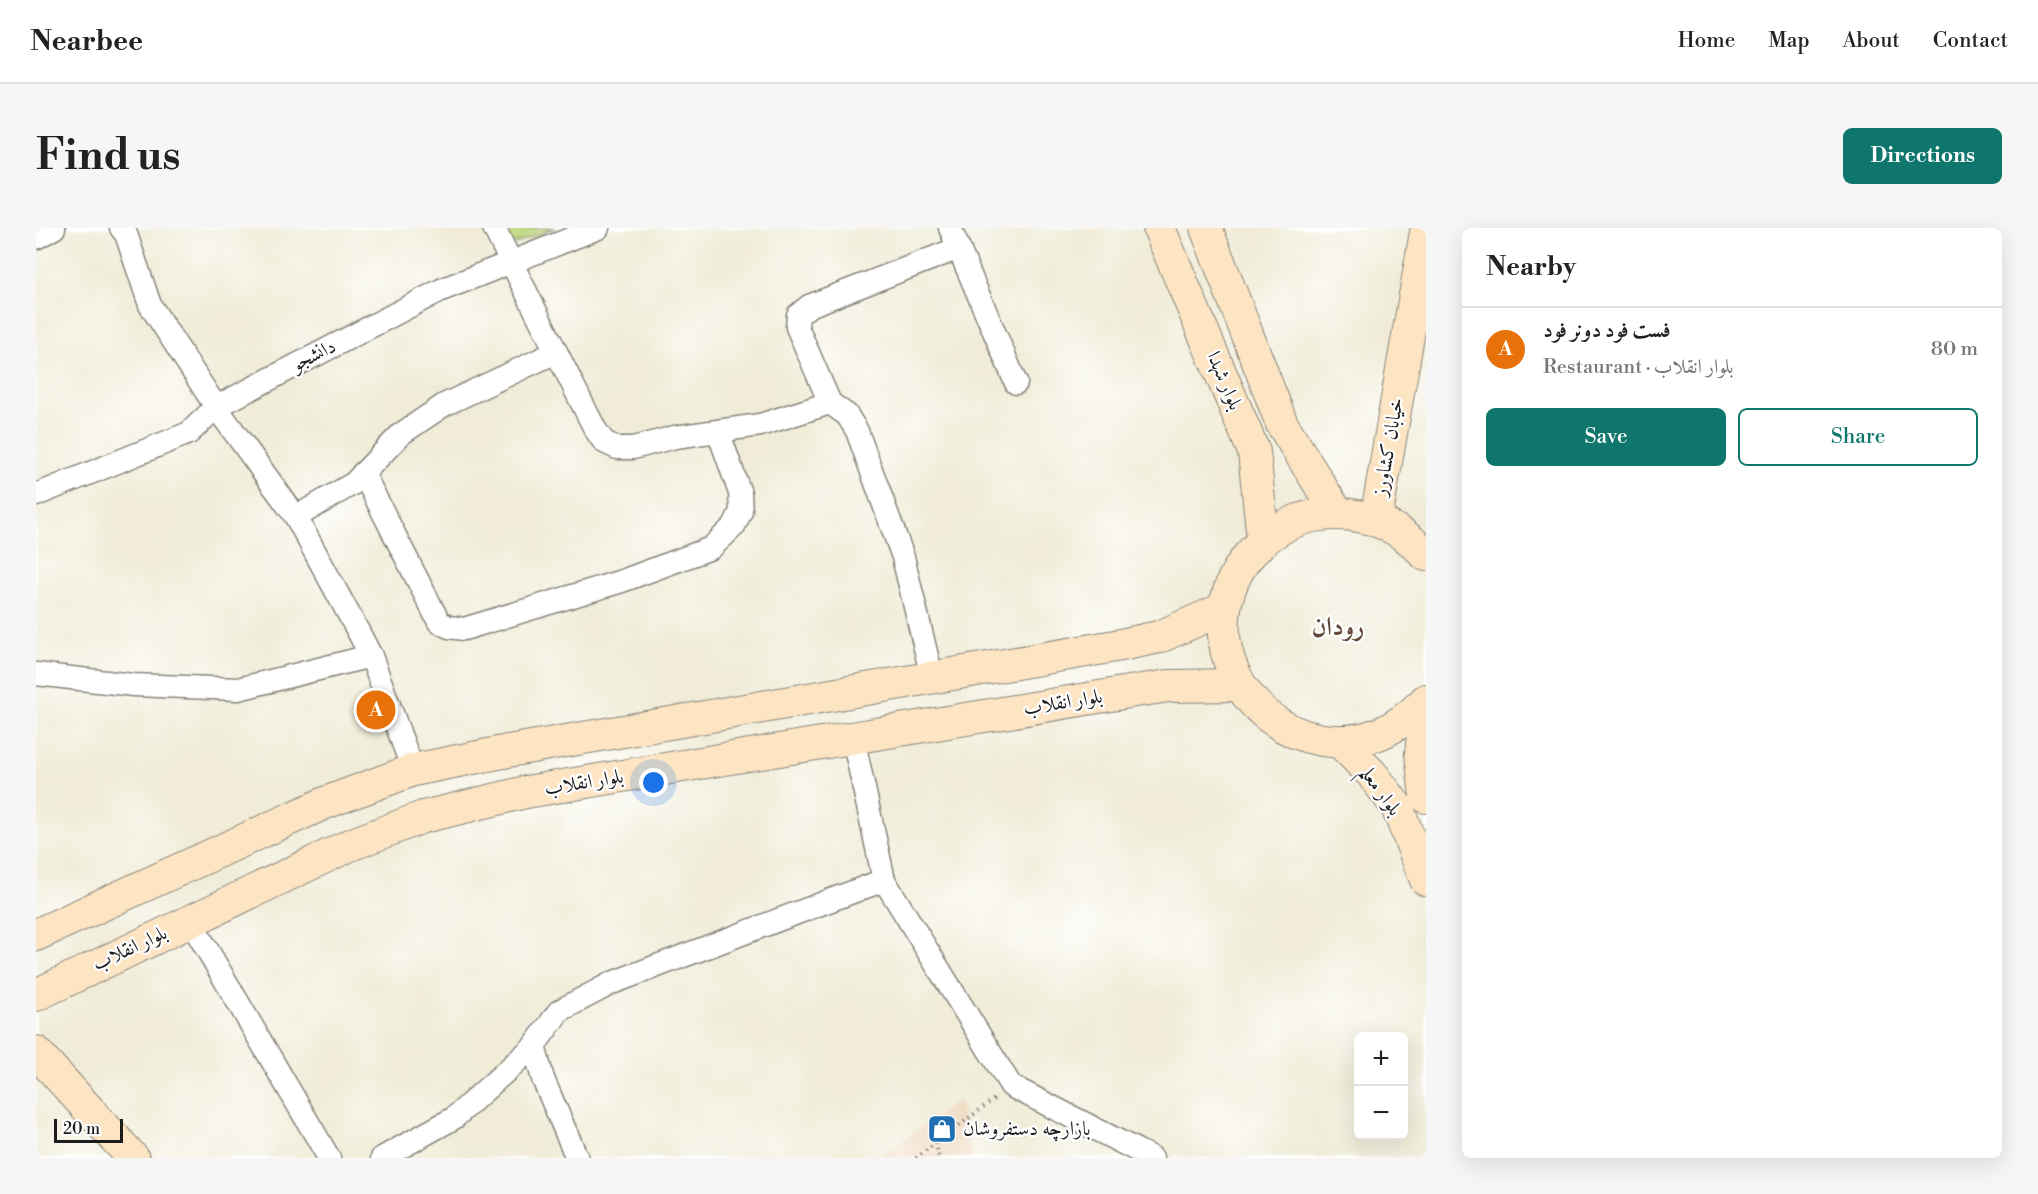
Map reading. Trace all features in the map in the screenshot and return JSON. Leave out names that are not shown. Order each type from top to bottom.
[{"type":"main road","name":"بلوار شهدا","points":[[1159,228],[1254,452],[1263,540]]},
{"type":"main road","name":"بلوار شهدا","points":[[1206,228],[1282,424],[1337,513]]},
{"type":"main road","name":"خیابان کشاورز","points":[[1377,520],[1426,232]]},
{"type":"main road","points":[[1421,544],[1377,520],[1337,513],[1298,520],[1263,540],[1238,571],[1225,608],[1225,648],[1239,685],[1265,715],[1299,734],[1339,741],[1378,734],[1412,714],[1426,701]]},
{"type":"main road","points":[[36,935],[325,803],[413,770],[508,751],[1149,639],[1225,608]]},
{"type":"main road","name":"بلوار انقلاب","points":[[36,995],[350,844],[423,817],[526,792],[1169,686],[1239,685]]},
{"type":"main road","name":"بلوار معلم","points":[[1426,701],[1421,754],[1426,797]]},
{"type":"main road","name":"بلوار معلم","points":[[1339,741],[1372,774],[1397,807],[1426,880]]},
{"type":"main road","points":[[36,1052],[133,1158]]},
{"type":"street","points":[[36,238],[54,228]]},
{"type":"street","points":[[494,228],[595,429],[604,442],[617,448],[633,448],[675,437],[760,425],[830,403]]},
{"type":"street","name":"دانشجو","points":[[36,495],[189,433],[216,406],[441,290],[598,228]]},
{"type":"street","points":[[130,230],[150,305],[216,406],[296,517],[371,656],[413,770]]},
{"type":"street","points":[[932,677],[903,557],[857,431],[847,415],[830,403],[797,327],[798,315],[809,306],[955,238],[1016,383]]},
{"type":"street","points":[[296,517],[329,499],[363,473],[401,434],[444,405],[556,352]]},
{"type":"street","points":[[363,473],[439,622],[448,627],[464,629],[622,581],[711,548],[734,526],[741,511],[740,493],[718,431]]},
{"type":"street","points":[[36,674],[133,685],[238,689],[371,656]]},
{"type":"street","points":[[853,738],[884,880],[1011,1086],[1152,1158]]},
{"type":"street","points":[[382,1158],[454,1118],[534,1046],[559,1011],[612,982],[884,880]]},
{"type":"street","points":[[191,922],[329,1158]]},
{"type":"street","points":[[534,1046],[543,1079],[577,1158]]},
{"type":"path","points":[[916,1158],[1011,1086]]},
{"type":"path","points":[[936,1143],[939,1158]]},
{"type":"shaded area","name":"بازارچه دستفروشان","points":[[959,1100],[972,1158],[877,1158]]},
{"type":"green space","points":[[506,228],[555,228],[513,245]]},
{"type":"place","name":"فست فود دونر فود","points":[[376,710]]},
{"type":"place","name":"بازارچه دستفروشان","points":[[942,1129]]},
{"type":"district","name":"رودان","points":[[1338,627]]}]
